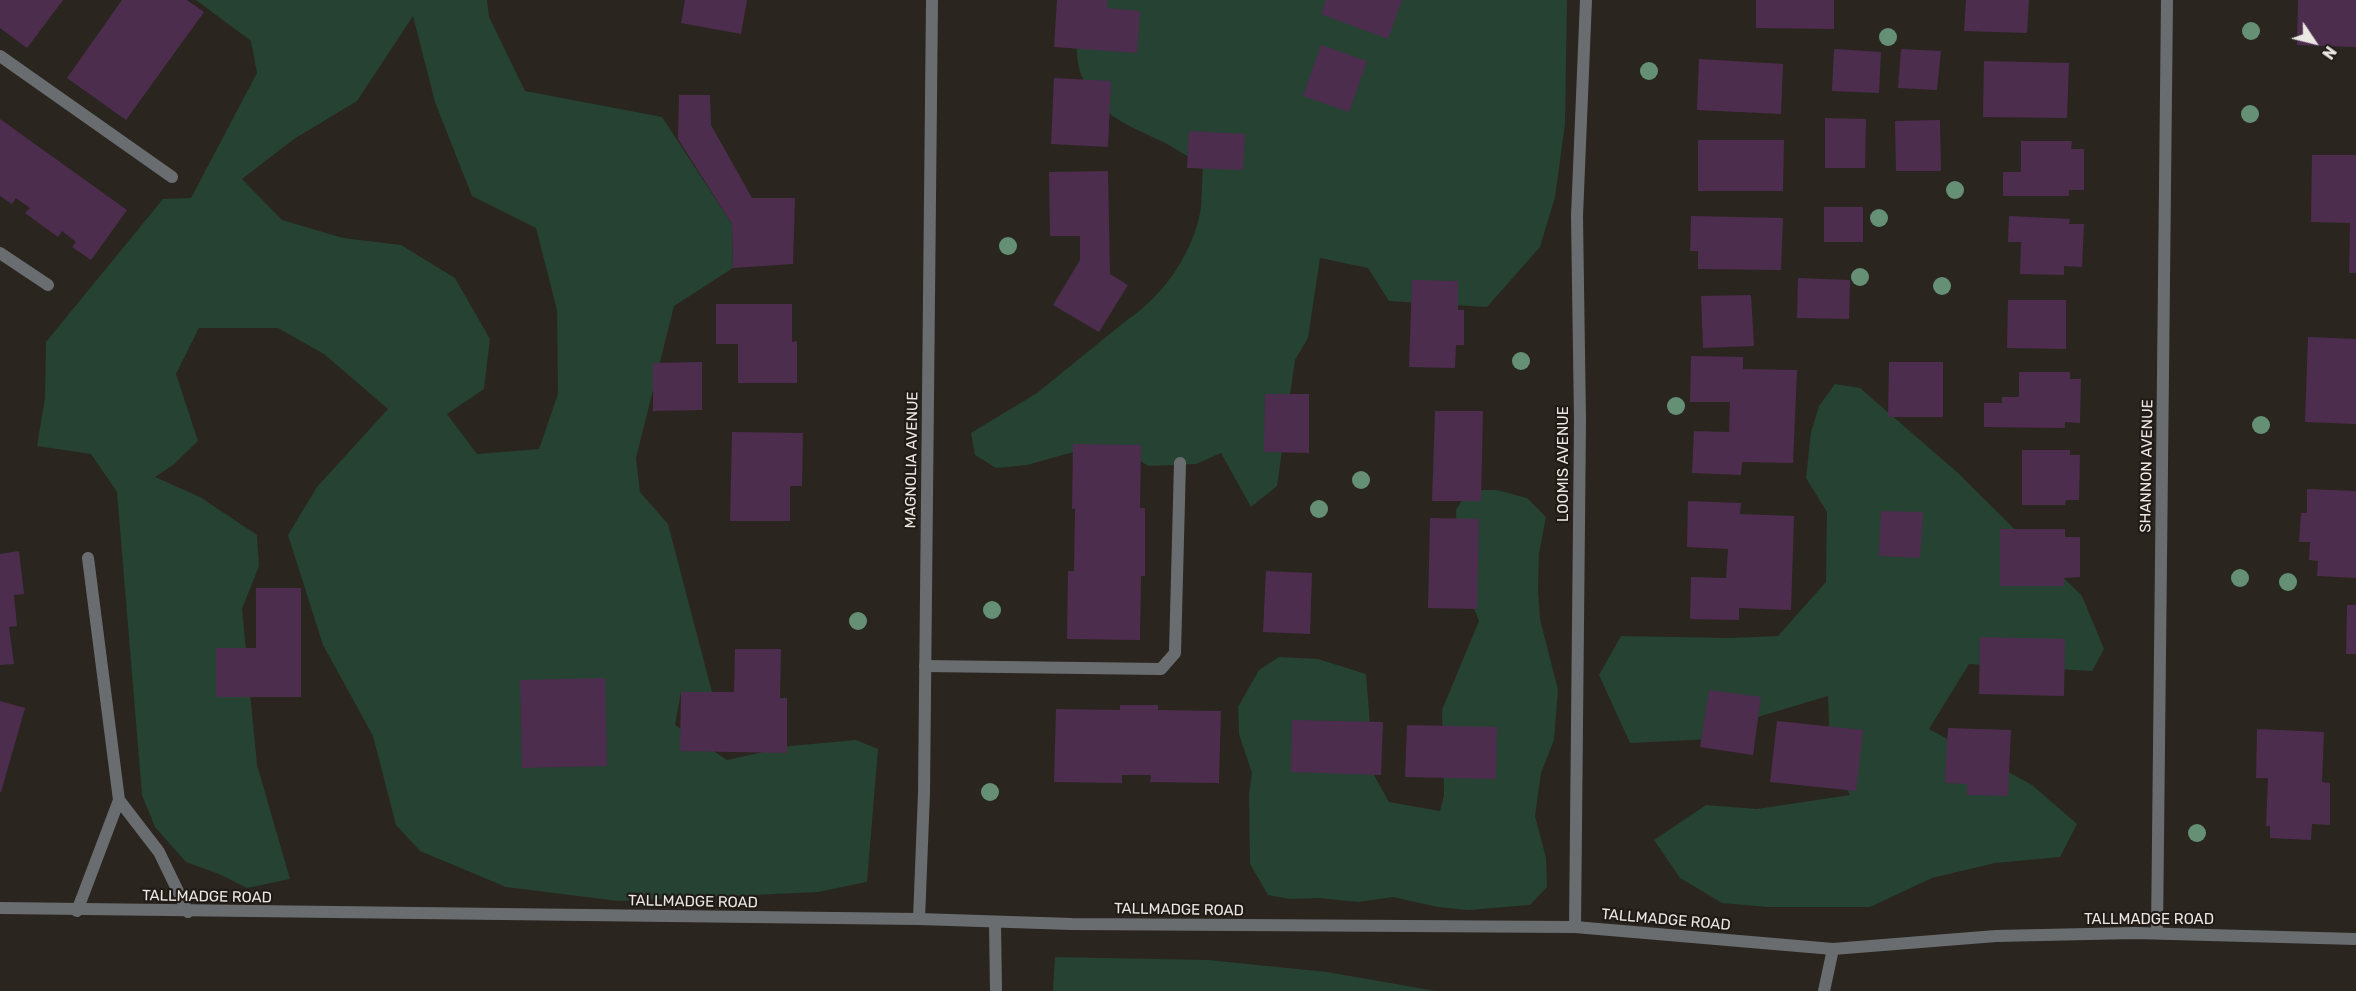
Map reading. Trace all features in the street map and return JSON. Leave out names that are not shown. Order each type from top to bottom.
[{"type":"street","name":"MAGNOLIA AVENUE","points":[[919,919],[924,793],[932,0]]},
{"type":"street","name":"LOOMIS AVENUE","points":[[1575,927],[1580,433],[1577,216],[1586,0]]},
{"type":"street","name":"SHANNON AVENUE","points":[[2157,933],[2168,0]]},
{"type":"street","points":[[0,56],[172,177]]},
{"type":"street","points":[[0,253],[48,285]]},
{"type":"street","points":[[925,666],[1161,669],[1175,653],[1180,463]]},
{"type":"street","points":[[77,911],[119,800],[88,558]]},
{"type":"street","points":[[119,800],[159,852],[188,912]]},
{"type":"street","name":"TALLMADGE ROAD","points":[[0,908],[77,911],[919,919],[1404,928],[1575,927],[1833,949],[1996,936],[2157,933],[2356,939]]},
{"type":"street","points":[[995,922],[996,991]]},
{"type":"street","points":[[1824,991],[1833,949]]},
{"type":"green space","points":[[196,0],[487,0],[489,17],[525,91],[662,117],[732,224],[733,268],[674,306],[636,458],[640,492],[668,524],[712,692],[681,692],[675,725],[727,760],[790,746],[856,740],[878,749],[867,882],[818,892],[618,901],[506,887],[420,851],[396,825],[373,736],[323,645],[288,535],[317,487],[388,409],[324,354],[278,328],[199,328],[176,374],[198,441],[173,465],[155,477],[200,497],[257,535],[259,566],[242,609],[257,765],[290,879],[247,888],[219,874],[186,862],[155,827],[142,795],[117,492],[91,454],[37,446],[45,398],[46,342],[163,199],[191,198],[257,73],[251,41]],"holes":[[[413,16],[435,102],[472,196],[536,228],[557,310],[558,394],[539,449],[477,454],[447,414],[484,389],[490,339],[455,278],[401,245],[343,238],[282,220],[242,179],[294,139],[357,101]]]},
{"type":"green space","points":[[1078,0],[1567,0],[1565,124],[1555,197],[1540,247],[1487,307],[1389,301],[1368,268],[1320,258],[1308,338],[1295,360],[1277,486],[1251,507],[1221,453],[1196,464],[1149,466],[1115,448],[1077,451],[1027,465],[996,468],[975,455],[971,433],[1037,393],[1153,298],[1176,271],[1198,223],[1203,165],[1112,116],[1087,88],[1077,58]]},
{"type":"green space","points":[[1835,384],[1860,388],[1958,473],[2082,596],[2104,649],[2092,671],[1969,664],[1929,729],[2032,785],[2077,824],[2060,857],[1995,863],[1932,878],[1870,907],[1768,907],[1722,903],[1680,878],[1654,840],[1706,805],[1757,809],[1850,795],[1830,755],[1828,696],[1761,716],[1714,739],[1630,743],[1599,675],[1621,636],[1729,638],[1778,636],[1826,582],[1827,512],[1806,478],[1811,432],[1819,406]]},
{"type":"green space","points":[[1469,490],[1497,490],[1527,498],[1546,517],[1539,553],[1540,619],[1558,690],[1554,740],[1541,773],[1535,816],[1546,858],[1547,887],[1530,905],[1468,910],[1438,907],[1393,897],[1358,902],[1319,898],[1290,899],[1268,895],[1250,864],[1249,794],[1252,773],[1239,734],[1238,707],[1259,670],[1279,657],[1318,659],[1366,674],[1374,775],[1389,802],[1440,811],[1444,795],[1442,710],[1479,621],[1457,567],[1456,510]]},
{"type":"green space","points":[[1055,957],[1208,960],[1327,972],[1436,991],[1053,991]]},
{"type":"building","points":[[0,0],[63,0],[27,48],[0,28]]},
{"type":"building","points":[[122,0],[187,0],[204,12],[126,120],[67,78]]},
{"type":"building","points":[[685,0],[747,0],[741,34],[681,23]]},
{"type":"building","points":[[1057,0],[1107,0],[1107,8],[1140,11],[1137,53],[1054,47]]},
{"type":"building","points":[[1326,0],[1402,0],[1388,39],[1321,14]]},
{"type":"building","points":[[1756,0],[1834,0],[1834,29],[1756,28]]},
{"type":"building","points":[[1966,0],[2029,0],[2027,33],[1964,31]]},
{"type":"building","points":[[2298,0],[2356,0],[2356,47],[2297,45]]},
{"type":"building","points":[[1321,45],[1367,61],[1349,112],[1303,96]]},
{"type":"building","points":[[1834,49],[1881,52],[1879,93],[1832,91]]},
{"type":"building","points":[[1901,49],[1941,51],[1937,90],[1898,88]]},
{"type":"building","points":[[1699,59],[1783,64],[1781,114],[1697,110]]},
{"type":"building","points":[[1984,61],[2069,63],[2067,118],[1983,117]]},
{"type":"building","points":[[1054,78],[1111,81],[1108,147],[1051,144]]},
{"type":"building","points":[[679,95],[710,95],[711,125],[752,198],[795,198],[793,264],[733,268],[732,224],[678,139]]},
{"type":"building","points":[[1825,118],[1866,119],[1865,168],[1825,168]]},
{"type":"building","points":[[0,119],[127,210],[91,260],[72,247],[76,242],[62,231],[58,237],[25,213],[30,208],[16,198],[12,204],[0,196]]},
{"type":"building","points":[[1940,120],[1941,171],[1896,171],[1895,121]]},
{"type":"building","points":[[1189,131],[1245,134],[1243,170],[1187,168]]},
{"type":"building","points":[[1698,140],[1784,140],[1783,191],[1698,191]]},
{"type":"building","points":[[2021,141],[2072,141],[2071,149],[2084,149],[2084,190],[2069,190],[2069,196],[2003,196],[2003,172],[2021,172]]},
{"type":"building","points":[[2312,155],[2356,155],[2356,273],[2349,273],[2350,223],[2311,222]]},
{"type":"building","points":[[1108,171],[1110,274],[1128,285],[1099,332],[1053,305],[1080,260],[1080,236],[1050,236],[1049,172]]},
{"type":"building","points":[[1824,207],[1863,207],[1863,242],[1824,242]]},
{"type":"building","points":[[1691,216],[1783,218],[1781,270],[1698,269],[1698,251],[1690,251]]},
{"type":"building","points":[[2009,216],[2070,219],[2069,224],[2084,224],[2082,267],[2064,266],[2064,275],[2020,274],[2021,242],[2008,242]]},
{"type":"building","points":[[1798,278],[1850,280],[1849,319],[1797,318]]},
{"type":"building","points":[[1412,280],[1458,281],[1458,310],[1464,310],[1464,345],[1456,345],[1455,368],[1409,367]]},
{"type":"building","points":[[1751,295],[1754,346],[1703,348],[1701,296]]},
{"type":"building","points":[[2008,300],[2066,300],[2066,349],[2007,348]]},
{"type":"building","points":[[716,304],[792,304],[792,342],[797,341],[797,383],[738,383],[738,344],[716,344]]},
{"type":"building","points":[[2308,337],[2356,339],[2356,424],[2305,422]]},
{"type":"building","points":[[1691,356],[1743,357],[1743,369],[1797,370],[1793,463],[1742,462],[1741,475],[1692,473],[1694,431],[1729,432],[1730,402],[1690,402]]},
{"type":"building","points":[[702,362],[702,410],[653,411],[653,363]]},
{"type":"building","points":[[1889,362],[1943,362],[1943,417],[1888,417]]},
{"type":"building","points":[[2019,372],[2070,372],[2070,379],[2081,379],[2080,423],[2065,422],[2065,428],[1984,427],[1984,403],[2002,403],[2002,397],[2019,397]]},
{"type":"building","points":[[1265,394],[1309,394],[1309,453],[1264,452]]},
{"type":"building","points":[[1435,411],[1483,411],[1481,501],[1432,501]]},
{"type":"building","points":[[732,432],[803,433],[802,486],[790,486],[790,521],[730,521]]},
{"type":"building","points":[[1073,444],[1141,445],[1140,508],[1145,508],[1145,576],[1141,576],[1140,640],[1067,639],[1068,571],[1074,571]]},
{"type":"building","points":[[2022,450],[2070,450],[2070,455],[2080,455],[2079,500],[2066,500],[2065,505],[2022,505]]},
{"type":"building","points":[[2307,489],[2356,491],[2356,578],[2317,576],[2318,561],[2309,560],[2310,542],[2299,542],[2301,513],[2307,513]]},
{"type":"building","points":[[1688,501],[1741,503],[1740,514],[1794,516],[1791,610],[1739,608],[1739,620],[1690,619],[1691,577],[1726,578],[1728,549],[1687,547]]},
{"type":"building","points":[[1881,511],[1923,512],[1920,558],[1879,556]]},
{"type":"building","points":[[1430,518],[1479,519],[1477,609],[1428,608]]},
{"type":"building","points":[[2000,529],[2065,529],[2065,537],[2080,537],[2080,577],[2064,578],[2064,586],[2000,586]]},
{"type":"building","points":[[19,551],[24,594],[14,595],[17,626],[9,627],[14,664],[0,665],[0,554]]},
{"type":"building","points":[[1266,571],[1312,573],[1310,634],[1263,632]]},
{"type":"building","points":[[256,588],[301,588],[301,697],[216,697],[216,648],[256,648]]},
{"type":"building","points":[[2347,605],[2356,605],[2356,654],[2346,654]]},
{"type":"building","points":[[1980,637],[2065,639],[2064,696],[1979,694]]},
{"type":"building","points":[[735,649],[781,649],[780,698],[787,698],[787,753],[680,751],[681,692],[734,692]]},
{"type":"building","points":[[605,678],[607,766],[522,768],[520,680]]},
{"type":"building","points":[[1709,690],[1761,697],[1753,755],[1700,747]]},
{"type":"building","points":[[0,701],[25,708],[1,792],[0,792]]},
{"type":"building","points":[[1120,705],[1158,705],[1158,710],[1221,711],[1219,783],[1150,782],[1151,775],[1122,775],[1122,783],[1054,782],[1056,709],[1120,710]]},
{"type":"building","points":[[1292,720],[1383,722],[1381,775],[1291,772]]},
{"type":"building","points":[[1777,721],[1863,730],[1856,791],[1770,782]]},
{"type":"building","points":[[1407,725],[1497,727],[1496,779],[1405,777]]},
{"type":"building","points":[[1948,728],[2011,730],[2008,796],[1967,795],[1967,784],[1945,783]]},
{"type":"building","points":[[2257,729],[2324,732],[2322,782],[2330,783],[2330,825],[2312,824],[2311,840],[2270,838],[2270,826],[2266,826],[2268,778],[2256,778]]}]
